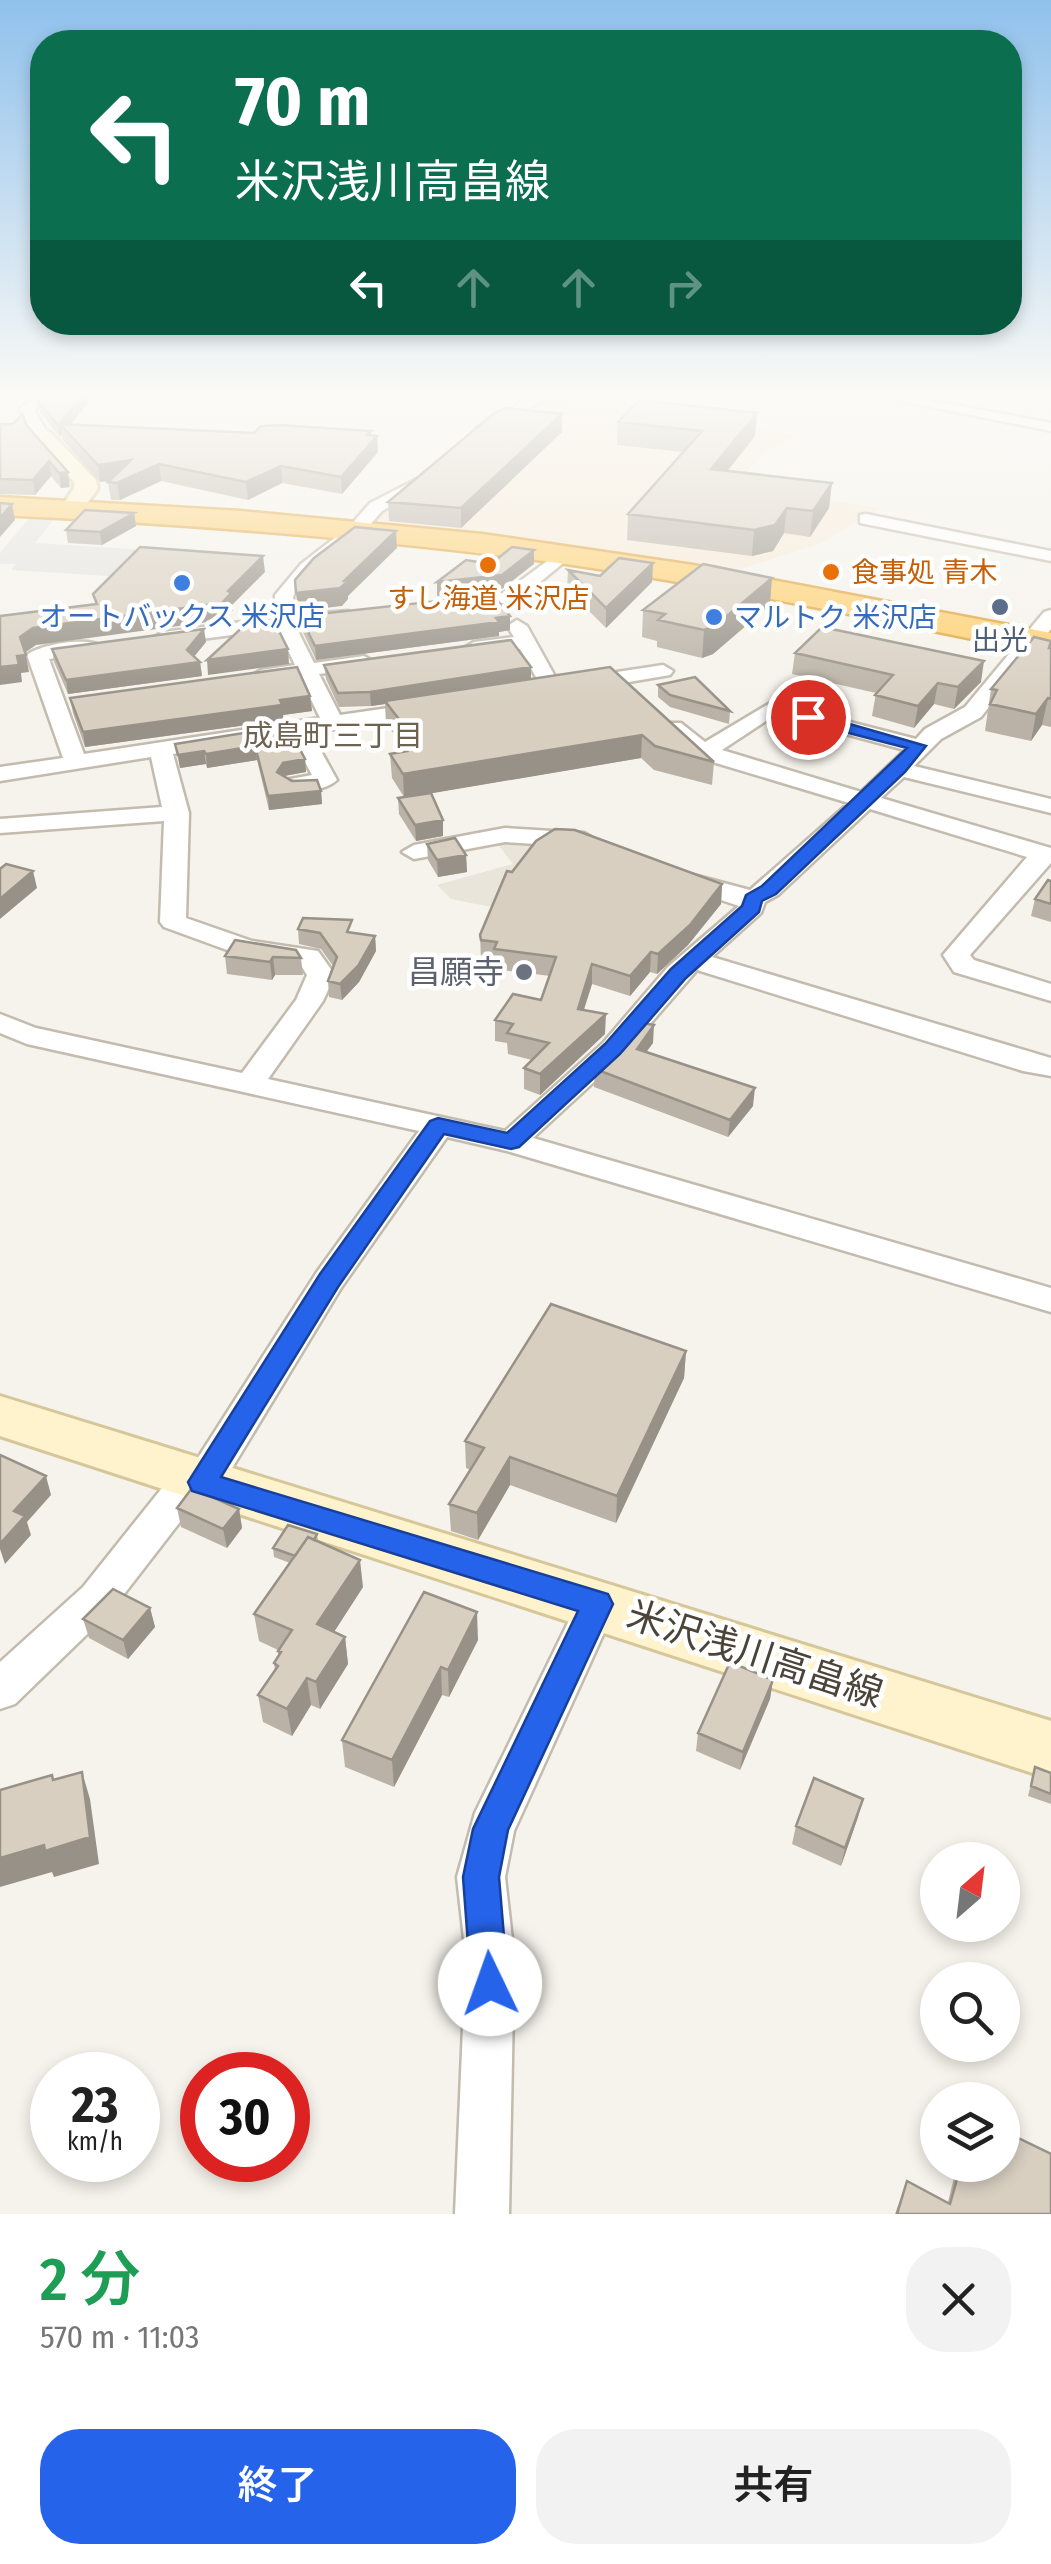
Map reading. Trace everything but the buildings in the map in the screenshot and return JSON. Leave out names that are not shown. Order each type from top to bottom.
[{"type":"highway","points":[[0,506],[356,530],[562,554],[1044,633]]},
{"type":"main road","points":[[72,509],[78,499]]},
{"type":"main road","name":"米沢浅川高畠線","points":[[0,1416],[1051,1750]]},
{"type":"street","points":[[333,724],[284,622],[284,595],[306,568],[356,530],[376,508],[392,499]]},
{"type":"street","points":[[866,519],[1051,556]]},
{"type":"street","points":[[551,689],[506,603],[562,554]]},
{"type":"street","points":[[436,604],[509,598]]},
{"type":"street","points":[[76,762],[64,704],[38,655],[360,613]]},
{"type":"street","points":[[651,868],[753,899],[769,890],[899,768],[917,746],[973,712],[1044,633]]},
{"type":"street","points":[[452,651],[525,642]]},
{"type":"street","points":[[248,678],[379,660]]},
{"type":"street","points":[[663,671],[609,680],[704,752],[1047,855],[956,954],[964,966],[1051,993]]},
{"type":"street","points":[[0,774],[442,706]]},
{"type":"street","points":[[704,752],[772,708],[917,746]]},
{"type":"street","points":[[294,784],[326,780],[298,729]]},
{"type":"street","points":[[160,750],[177,814],[173,922],[247,948],[309,957],[321,976],[309,1001],[248,1084]]},
{"type":"street","points":[[899,768],[1051,806]]},
{"type":"street","points":[[0,826],[177,814]]},
{"type":"street","points":[[414,852],[506,835],[538,834],[579,838],[615,853]]},
{"type":"street","points":[[511,1142],[613,1049],[678,974],[752,908],[753,899]]},
{"type":"street","points":[[696,961],[1034,1066],[1051,1067]]},
{"type":"street","points":[[0,1022],[27,1035],[511,1142],[1051,1300]]},
{"type":"street","points":[[0,1690],[97,1600],[197,1481],[329,1280],[438,1126]]},
{"type":"street","points":[[482,2214],[490,1956],[481,1877],[491,1829],[597,1604]]},
{"type":"shaded area","points":[[392,499],[823,499],[881,508],[821,543],[732,572],[370,522]]},
{"type":"shaded area","points":[[33,514],[57,515],[35,543],[145,550],[125,577],[11,570],[15,564],[0,564],[0,553]]},
{"type":"shaded area","points":[[496,842],[553,844],[592,927],[451,899],[437,885],[513,864]]},
{"type":"place","name":"すし海道 米沢店","points":[[488,565]]},
{"type":"place","name":"食事処 青木","points":[[831,572]]},
{"type":"place","name":"オートバックス 米沢店","points":[[182,583]]},
{"type":"place","name":"出光","points":[[1000,607]]},
{"type":"place","name":"マルトク 米沢店","points":[[714,617]]},
{"type":"place","name":"昌願寺","points":[[524,972]]},
{"type":"district","name":"成島町三丁目","points":[[333,736]]},
{"type":"route","points":[[490,1984],[481,1877],[491,1829],[597,1604],[202,1482],[329,1280],[438,1126],[511,1142],[613,1049],[678,974],[752,908],[753,899],[769,890],[899,768],[917,746],[808,717]]}]
